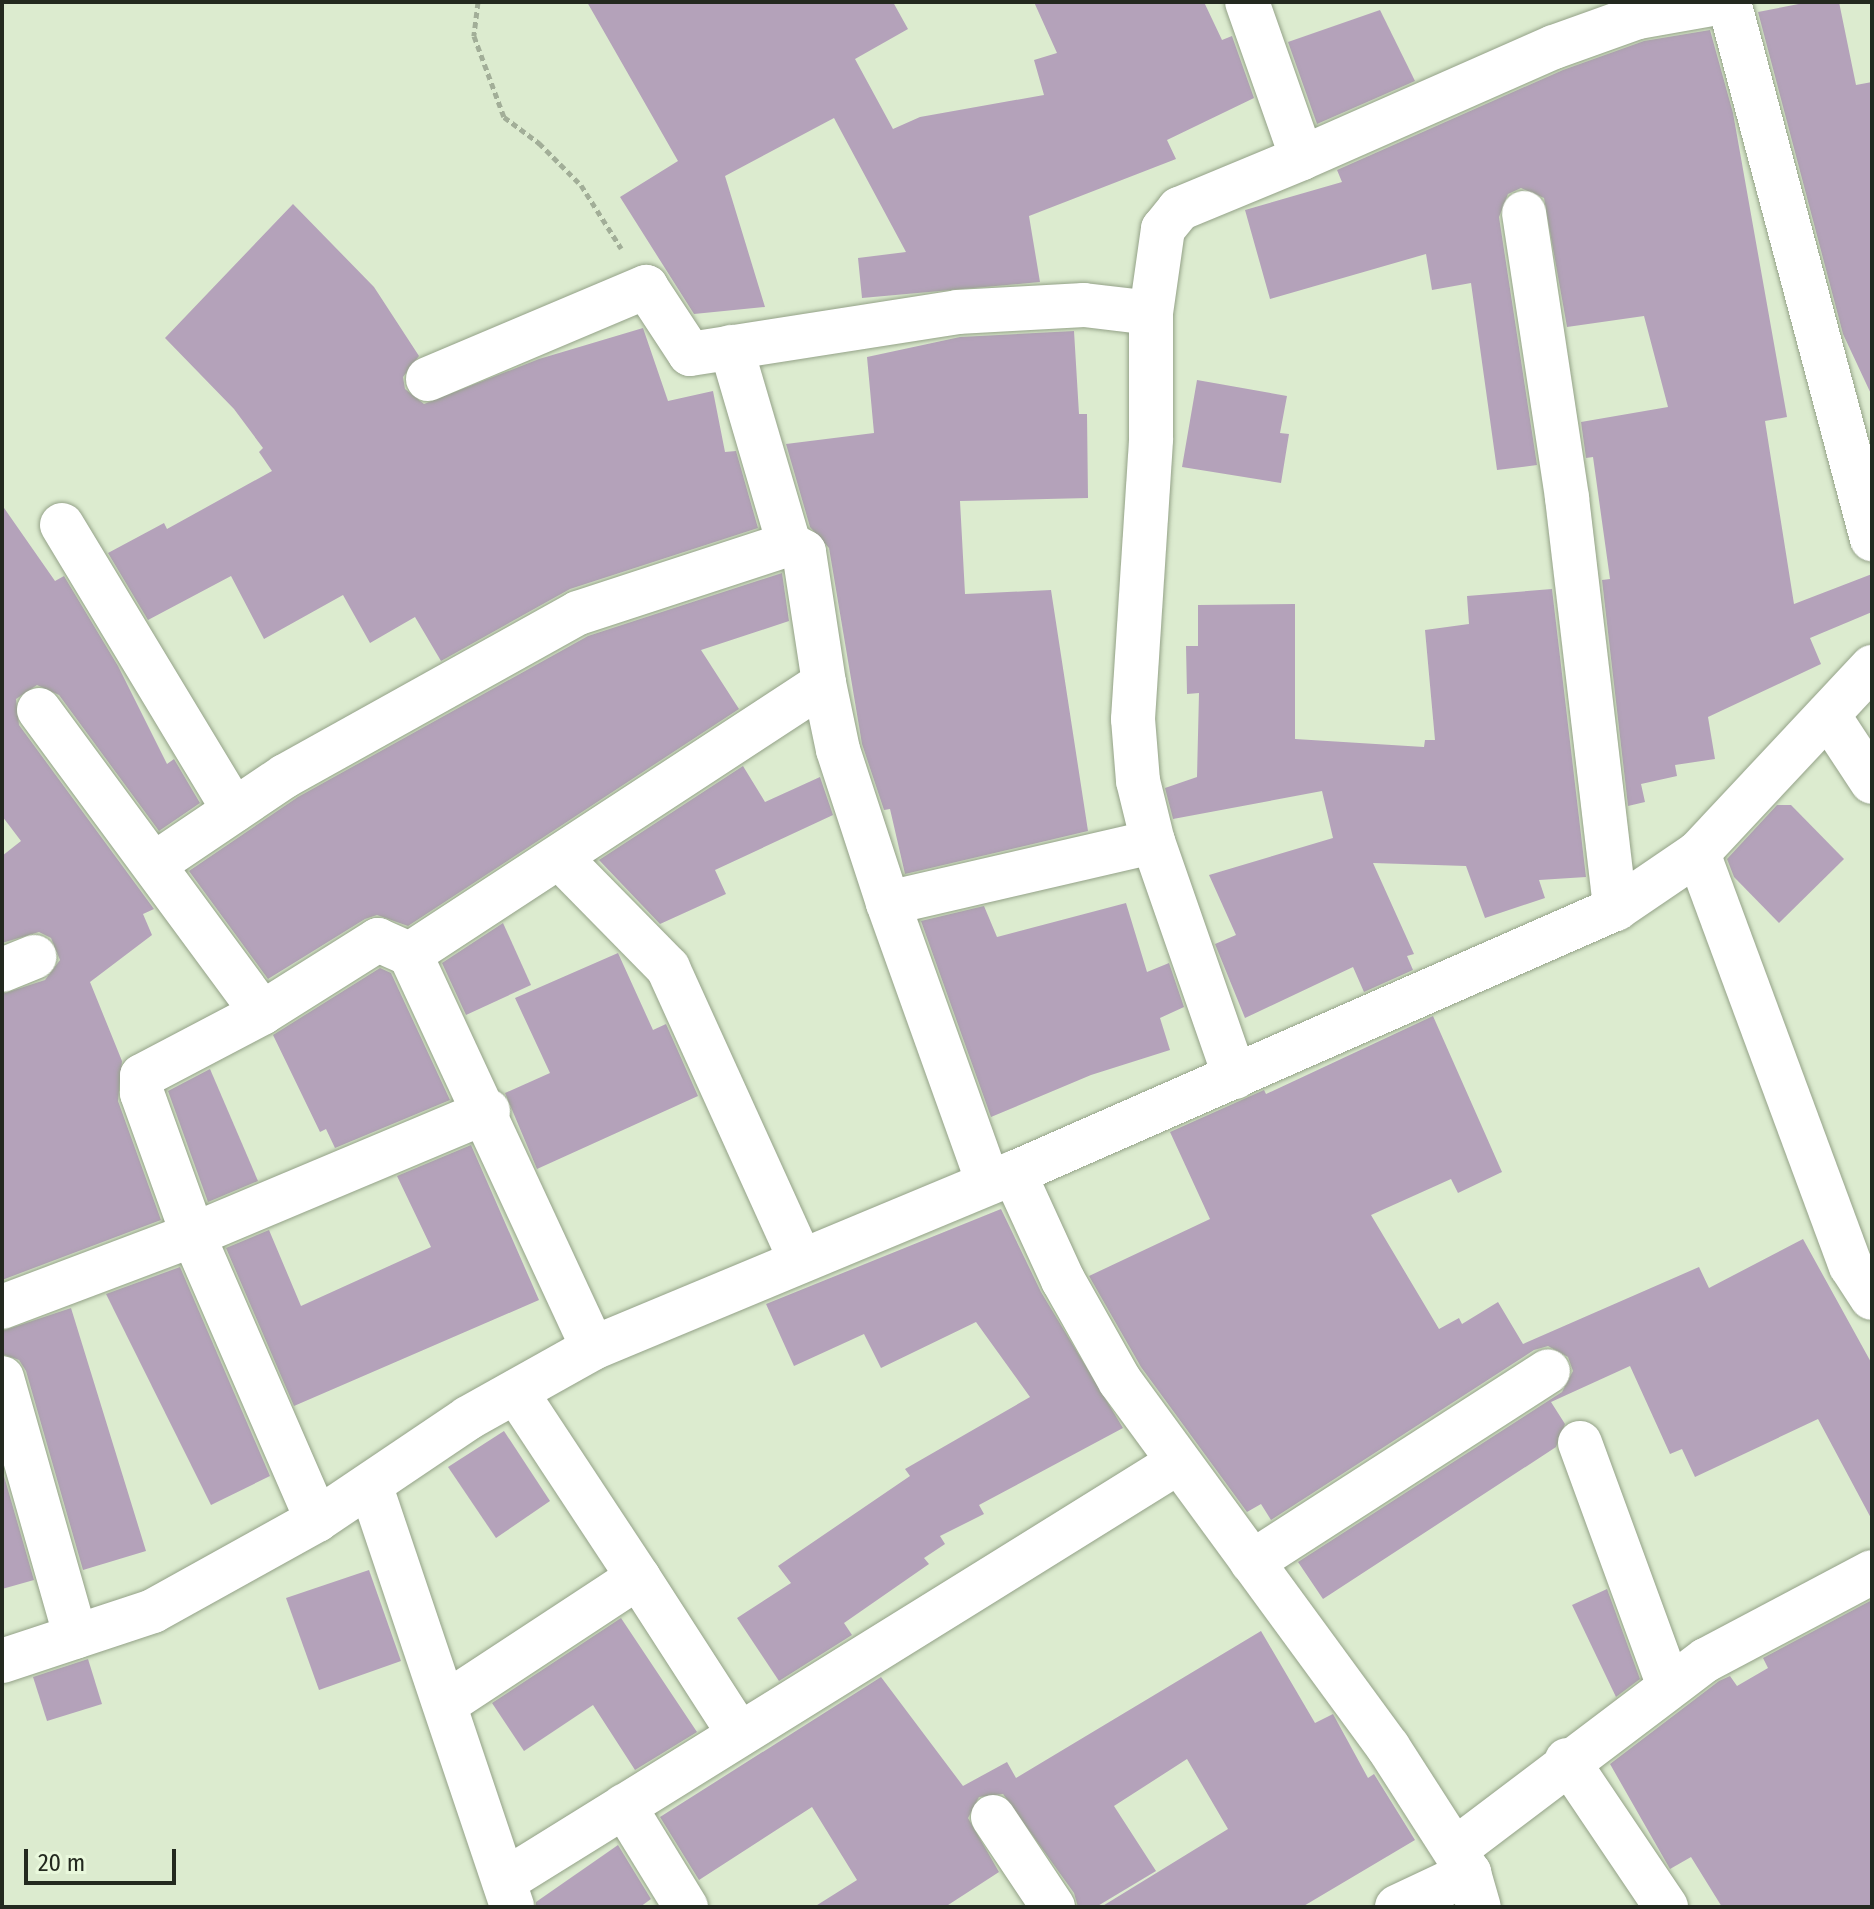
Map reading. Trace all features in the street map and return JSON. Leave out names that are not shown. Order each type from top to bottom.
[{"type":"street","points":[[1247,2],[1302,158]]},
{"type":"street","points":[[1235,1077],[1153,842],[1138,781],[1133,719],[1151,439],[1151,313],[1163,229],[1179,209],[1554,47],[1638,17],[1726,2],[1872,539]]},
{"type":"street","points":[[1524,213],[1567,498],[1615,909]]},
{"type":"street","points":[[428,379],[646,287],[690,354],[957,312],[1084,305],[1151,313]]},
{"type":"street","points":[[731,347],[789,544],[804,552],[824,683],[838,750],[888,903],[1001,1178],[1120,1381],[1252,1562],[1469,1876]]},
{"type":"street","points":[[62,525],[234,810]]},
{"type":"street","points":[[156,863],[298,768],[578,613],[789,544]]},
{"type":"street","points":[[2,1661],[153,1611],[317,1520],[516,1392],[593,1348],[800,1259],[1001,1178],[1615,909],[1698,853],[1872,667]]},
{"type":"street","points":[[410,954],[561,859],[824,683]]},
{"type":"street","points":[[39,710],[156,863],[262,1013]]},
{"type":"street","points":[[1828,715],[1872,782]]},
{"type":"street","points":[[888,903],[1153,842]]},
{"type":"street","points":[[1698,853],[1851,1266],[1872,1298]]},
{"type":"street","points":[[561,859],[668,968],[800,1259]]},
{"type":"street","points":[[317,1520],[193,1235],[142,1093],[142,1076],[262,1013],[378,940],[410,954],[488,1111],[593,1348]]},
{"type":"street","points":[[2,1307],[193,1235],[488,1111]]},
{"type":"street","points":[[1252,1562],[1548,1371]]},
{"type":"street","points":[[2,1378],[76,1637]]},
{"type":"street","points":[[516,1392],[739,1734]]},
{"type":"street","points":[[1580,1443],[1669,1686]]},
{"type":"street","points":[[371,1487],[508,1894],[624,1806],[1177,1463]]},
{"type":"street","points":[[1397,1907],[1469,1876],[1567,1760],[1669,1686],[1706,1660],[1872,1572]]},
{"type":"street","points":[[445,1704],[638,1577]]},
{"type":"street","points":[[1567,1760],[1666,1907]]},
{"type":"street","points":[[624,1806],[686,1907]]},
{"type":"street","points":[[993,1817],[1053,1907]]},
{"type":"path","points":[[478,2],[474,36],[504,117],[539,143],[581,185],[646,287]]},
{"type":"building","points":[[587,2],[893,2],[908,29],[855,59],[893,129],[920,117],[1044,95],[1034,60],[1057,53],[1034,2],[1204,2],[1222,40],[1232,36],[1254,98],[1167,140],[1176,159],[1029,216],[1040,282],[862,298],[858,258],[906,252],[834,118],[725,176],[765,307],[694,314],[620,197],[678,161]]},
{"type":"building","points":[[1809,2],[1839,2],[1856,85],[1872,82],[1872,396],[1843,334],[1758,12]]},
{"type":"building","points":[[1380,10],[1415,81],[1317,124],[1288,42]]},
{"type":"building","points":[[1710,30],[1733,113],[1787,417],[1765,421],[1794,604],[1872,574],[1872,612],[1810,638],[1821,664],[1708,717],[1715,759],[1675,765],[1677,776],[1641,784],[1645,802],[1628,806],[1602,580],[1610,579],[1593,457],[1586,458],[1581,422],[1668,407],[1644,316],[1567,327],[1544,198],[1521,188],[1508,194],[1499,217],[1537,465],[1497,470],[1471,283],[1432,290],[1426,254],[1270,299],[1245,210],[1342,182],[1337,170],[1563,70],[1644,41]]},
{"type":"building","points":[[293,204],[374,287],[419,356],[403,377],[405,389],[424,404],[539,359],[643,328],[668,401],[713,391],[725,452],[736,451],[758,528],[570,589],[441,661],[415,617],[370,643],[343,595],[264,639],[231,576],[148,620],[108,553],[164,523],[167,529],[272,471],[259,452],[263,448],[234,409],[165,338]]},
{"type":"building","points":[[1074,331],[1079,414],[1087,414],[1088,498],[960,501],[965,594],[1051,590],[1088,831],[905,874],[890,809],[884,810],[862,744],[829,548],[810,527],[786,444],[874,433],[867,357],[960,337]]},
{"type":"building","points":[[1197,380],[1287,396],[1280,433],[1289,434],[1281,483],[1182,467]]},
{"type":"building","points":[[2,505],[55,581],[64,576],[118,666],[167,764],[174,759],[200,803],[159,831],[59,695],[37,685],[16,699],[19,725],[154,909],[143,914],[152,935],[90,982],[122,1061],[118,1101],[161,1220],[2,1280],[2,994],[45,980],[60,960],[51,938],[39,932],[2,943],[2,856],[21,841],[2,816]]},
{"type":"building","points":[[782,573],[789,621],[701,650],[739,709],[408,926],[377,915],[365,919],[268,979],[189,871],[298,797],[588,636]]},
{"type":"building","points":[[1552,589],[1586,877],[1539,880],[1545,898],[1485,918],[1466,866],[1373,863],[1414,954],[1407,956],[1413,970],[1364,992],[1353,967],[1245,1018],[1215,944],[1236,935],[1209,875],[1333,838],[1322,791],[1173,819],[1165,788],[1197,777],[1199,693],[1187,694],[1186,646],[1198,646],[1198,605],[1295,604],[1295,739],[1424,747],[1425,740],[1435,740],[1425,630],[1469,624],[1467,596]]},
{"type":"building","points":[[743,766],[765,802],[820,777],[833,815],[715,870],[726,894],[660,924],[599,860]]},
{"type":"building","points":[[1777,805],[1791,805],[1844,859],[1779,923],[1734,877],[1727,859]]},
{"type":"building","points":[[1126,903],[1147,972],[1169,963],[1184,1007],[1160,1018],[1170,1050],[1091,1075],[991,1117],[921,921],[984,906],[997,937]]},
{"type":"building","points":[[503,923],[531,985],[466,1015],[442,963]]},
{"type":"building","points":[[618,953],[653,1030],[666,1024],[698,1096],[537,1169],[505,1093],[550,1073],[515,998]]},
{"type":"building","points":[[380,968],[391,973],[450,1100],[335,1148],[326,1129],[320,1132],[273,1035]]},
{"type":"building","points":[[1433,1016],[1502,1172],[1458,1193],[1451,1179],[1371,1215],[1439,1329],[1459,1318],[1462,1324],[1498,1302],[1523,1344],[1699,1267],[1709,1288],[1803,1239],[1872,1364],[1872,1520],[1818,1419],[1695,1477],[1682,1449],[1670,1454],[1630,1366],[1551,1402],[1565,1424],[1556,1447],[1323,1599],[1298,1562],[1562,1392],[1573,1371],[1568,1357],[1548,1346],[1534,1350],[1271,1520],[1261,1504],[1247,1512],[1141,1367],[1089,1276],[1210,1219],[1170,1132],[1264,1090],[1266,1094]]},
{"type":"building","points":[[210,1069],[258,1181],[208,1202],[168,1091]]},
{"type":"building","points":[[471,1145],[539,1300],[294,1406],[226,1248],[269,1230],[301,1306],[431,1247],[397,1176]]},
{"type":"building","points":[[1001,1209],[1041,1292],[1123,1428],[979,1505],[984,1514],[940,1536],[945,1544],[924,1558],[929,1564],[844,1623],[852,1635],[779,1681],[737,1618],[791,1583],[778,1566],[910,1476],[905,1469],[1030,1397],[976,1322],[881,1368],[864,1334],[794,1366],[766,1304]]},
{"type":"building","points":[[180,1267],[270,1476],[211,1505],[106,1294]]},
{"type":"building","points":[[71,1308],[146,1551],[83,1570],[26,1371],[19,1360],[2,1354],[2,1331]]},
{"type":"building","points":[[504,1431],[550,1501],[496,1538],[448,1467]]},
{"type":"building","points":[[2,1469],[34,1580],[2,1589]]},
{"type":"building","points":[[369,1570],[401,1661],[319,1690],[286,1598]]},
{"type":"building","points":[[1607,1589],[1640,1679],[1616,1697],[1572,1605]]},
{"type":"building","points":[[1872,1600],[1872,1907],[1722,1907],[1691,1857],[1670,1869],[1610,1764],[1719,1681],[1730,1676],[1737,1686],[1768,1668],[1763,1658]]},
{"type":"building","points":[[621,1618],[697,1732],[635,1770],[593,1705],[524,1751],[492,1703]]},
{"type":"building","points":[[1261,1631],[1315,1723],[1333,1714],[1368,1778],[1374,1774],[1415,1840],[1302,1907],[1101,1907],[1228,1829],[1187,1759],[1114,1806],[1156,1871],[1096,1907],[1078,1907],[1074,1893],[1003,1794],[979,1797],[968,1818],[999,1872],[945,1907],[814,1907],[857,1880],[812,1807],[699,1880],[660,1817],[881,1677],[963,1786],[1007,1762],[1016,1778]]},
{"type":"building","points":[[88,1659],[102,1704],[47,1721],[33,1677]]},
{"type":"building","points":[[618,1845],[651,1899],[640,1907],[536,1907],[536,1902]]}]
